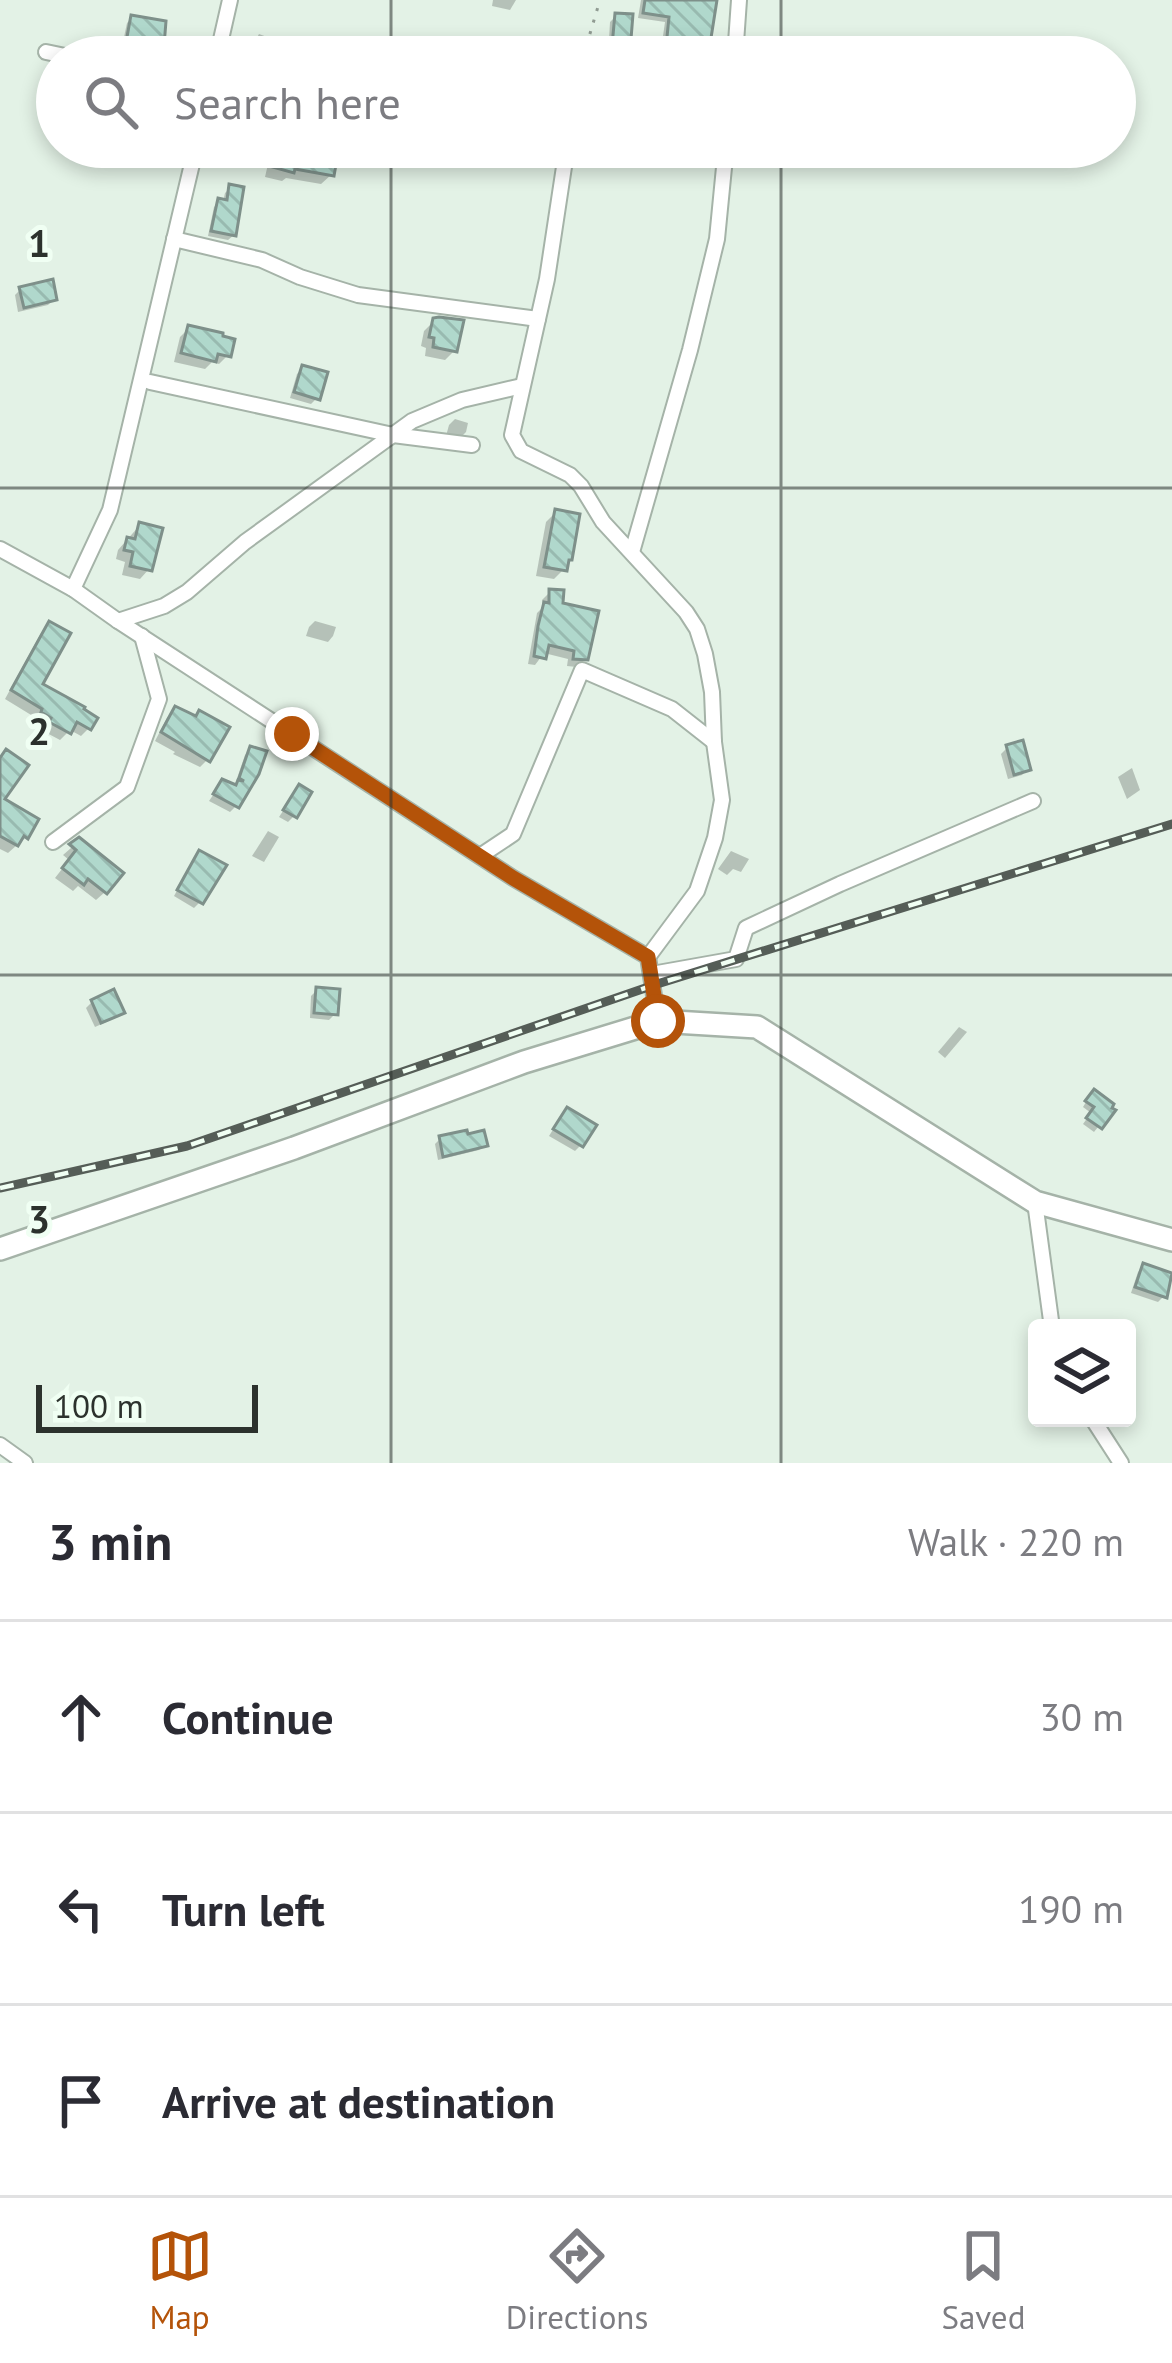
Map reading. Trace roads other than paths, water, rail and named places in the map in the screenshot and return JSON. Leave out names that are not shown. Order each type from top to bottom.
[{"type":"main road","points":[[0,1249],[294,1148],[524,1062],[658,1021],[757,1027],[1035,1202],[1172,1240]]},
{"type":"street","points":[[222,36],[230,0]]},
{"type":"street","points":[[736,36],[739,0]]},
{"type":"street","points":[[73,589],[110,510],[191,168]]},
{"type":"street","points":[[564,168],[548,279],[513,424],[516,446],[570,475],[603,522],[686,612],[698,629],[712,692],[722,800],[715,838],[697,891],[648,957]]},
{"type":"street","points":[[632,552],[717,239],[724,168]]},
{"type":"street","points":[[174,239],[262,260],[358,295],[538,319]]},
{"type":"street","points":[[150,382],[393,434],[472,445]]},
{"type":"street","points":[[118,621],[164,607],[187,592],[245,542],[412,422],[462,400],[522,386]]},
{"type":"street","points":[[0,549],[73,589],[480,856],[648,957],[658,1021]]},
{"type":"street","points":[[53,842],[128,787],[159,699],[142,636]]},
{"type":"street","points":[[480,856],[513,834],[582,670],[672,710],[714,742]]},
{"type":"street","points":[[652,974],[736,959],[746,928],[1033,801]]},
{"type":"street","points":[[1035,1202],[1052,1319]]},
{"type":"street","points":[[1098,1427],[1121,1463]]},
{"type":"street","points":[[0,1445],[25,1463]]},
{"type":"railway","points":[[0,1188],[187,1146],[654,985],[1172,824]]}]
